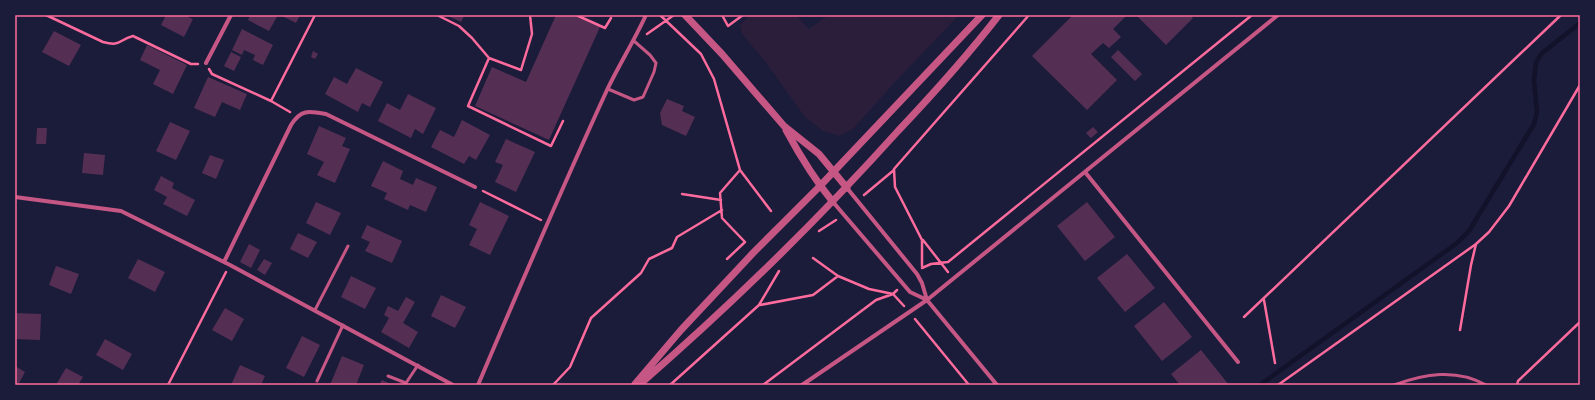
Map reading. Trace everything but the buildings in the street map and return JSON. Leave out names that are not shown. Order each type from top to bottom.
[{"type":"street","points":[[206,63],[231,15]]},
{"type":"street","points":[[478,385],[547,224],[608,89],[646,15]]},
{"type":"street","points":[[685,15],[722,54],[784,126],[819,154],[917,274],[922,283],[927,300],[997,385]]},
{"type":"street","points":[[634,385],[681,330],[753,253],[820,186],[982,15]]},
{"type":"street","points":[[639,385],[696,335],[847,188],[933,93],[999,15]]},
{"type":"street","points":[[802,385],[927,300],[1278,15]]},
{"type":"street","points":[[224,262],[267,171],[296,116],[302,113],[312,111],[326,114],[475,187]]},
{"type":"street","points":[[784,126],[804,163],[833,202],[910,292],[927,300]]},
{"type":"street","points":[[1085,172],[1238,362]]},
{"type":"street","points":[[15,197],[121,211],[230,265],[453,385]]},
{"type":"lane","points":[[608,89],[634,100],[643,97],[654,72],[656,63],[634,40]]},
{"type":"lane","points":[[314,310],[348,246]]},
{"type":"lane","points":[[317,381],[343,326]]},
{"type":"lane","points":[[388,376],[406,383],[418,365]]},
{"type":"lane","points":[[1394,385],[1408,380],[1438,374],[1458,375],[1486,385]]},
{"type":"path","points":[[46,15],[112,45],[121,43],[126,38],[133,36],[190,64],[206,63],[212,74],[271,101],[287,109],[296,116]]},
{"type":"path","points":[[271,101],[315,15]]},
{"type":"path","points":[[437,15],[459,26],[472,38],[489,58],[521,70],[532,34],[530,15]]},
{"type":"path","points":[[576,15],[606,28],[611,18]]},
{"type":"path","points":[[660,15],[701,54],[714,79],[740,170],[771,211]]},
{"type":"path","points":[[634,40],[646,35],[674,15]]},
{"type":"path","points":[[722,15],[728,26],[743,15]]},
{"type":"path","points":[[858,201],[894,169],[1029,15]]},
{"type":"path","points":[[922,240],[922,268],[931,264],[948,262],[1252,15]]},
{"type":"path","points":[[1244,317],[1561,15]]},
{"type":"path","points":[[489,58],[468,106],[551,146],[563,121]]},
{"type":"path","points":[[1279,385],[1476,244],[1489,232],[1509,206],[1580,85]]},
{"type":"path","points":[[894,169],[895,187],[922,240],[954,278]]},
{"type":"path","points":[[727,259],[745,242],[722,218],[720,192],[740,170]]},
{"type":"path","points":[[475,187],[547,224]]},
{"type":"path","points":[[682,194],[721,200]]},
{"type":"path","points":[[553,385],[570,367],[591,318],[641,273],[649,259],[672,248],[677,237],[722,210]]},
{"type":"path","points":[[818,232],[830,225],[843,213]]},
{"type":"path","points":[[1460,330],[1469,273],[1476,244]]},
{"type":"path","points":[[168,385],[230,265]]},
{"type":"path","points":[[670,385],[759,305],[782,268]]},
{"type":"path","points":[[759,305],[813,295],[838,276]]},
{"type":"path","points":[[762,385],[876,300],[893,294],[904,285]]},
{"type":"path","points":[[1264,299],[1275,364]]},
{"type":"path","points":[[1517,385],[1518,381],[1580,322]]},
{"type":"shaded area","points":[[750,15],[796,15],[809,29],[828,15],[959,15],[853,129],[839,136],[823,131],[805,117],[764,60],[742,34],[740,25]]},
{"type":"waterway","points":[[1260,385],[1457,243],[1469,231],[1534,124],[1537,112],[1534,80],[1536,63],[1541,54],[1580,23]]}]
